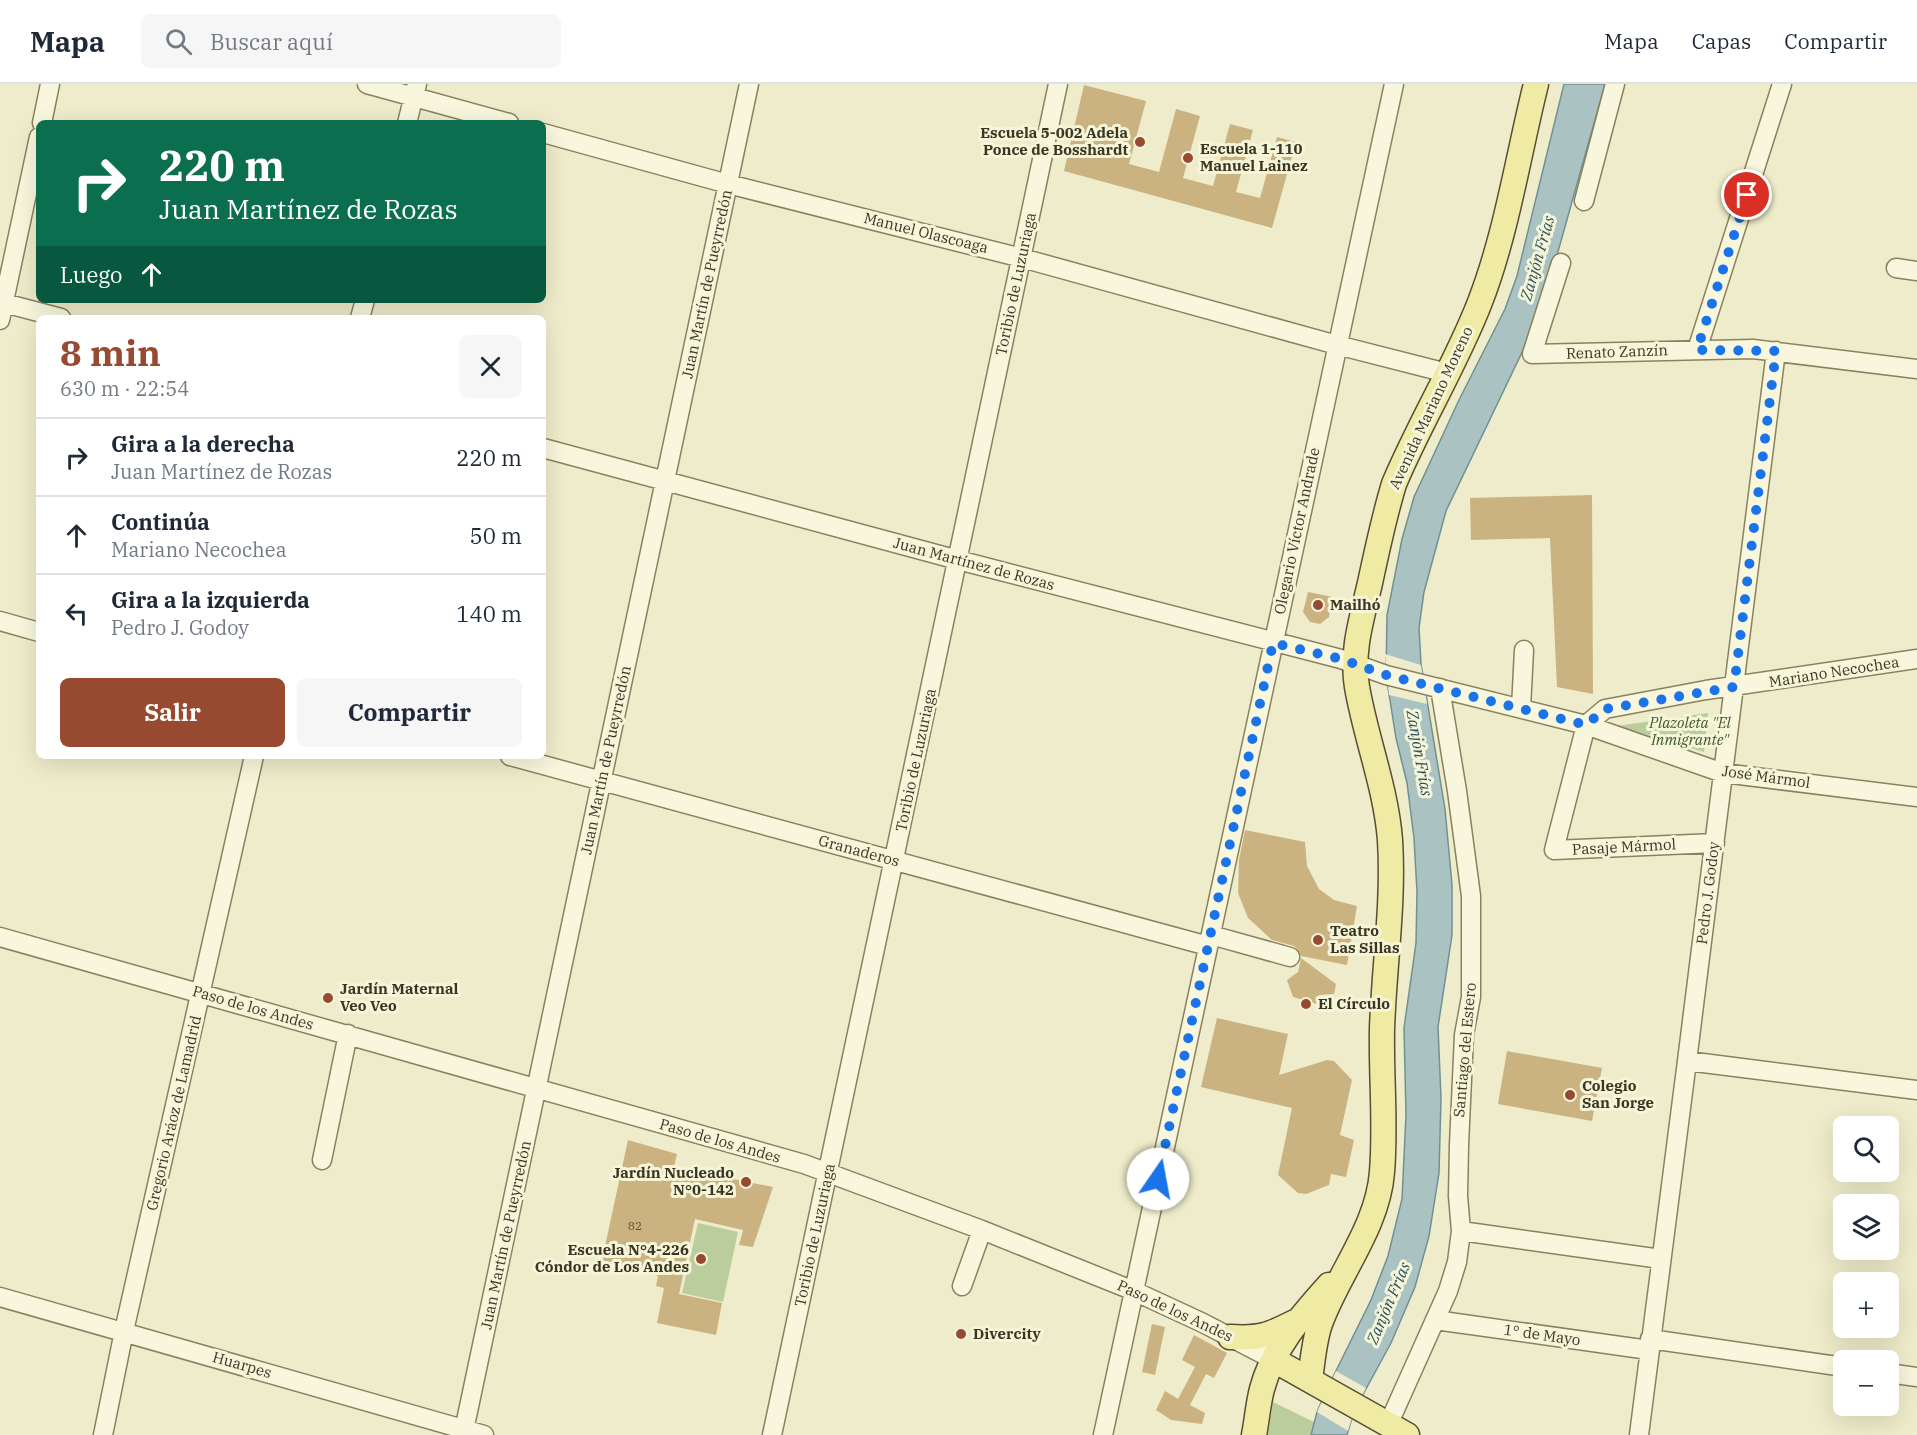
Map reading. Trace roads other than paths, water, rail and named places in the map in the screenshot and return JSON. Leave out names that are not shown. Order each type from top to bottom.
[{"type":"main road","name":"Avenida Mariano Moreno","points":[[1319,1384],[1316,1338],[1321,1321],[1346,1265],[1361,1241],[1373,1214],[1380,1192],[1382,1173],[1382,1030],[1393,878],[1389,825],[1382,788],[1357,688],[1356,642],[1394,484],[1480,301],[1489,274],[1536,84]]},
{"type":"main road","name":"Avenida Mariano Moreno","points":[[1254,1435],[1262,1391],[1274,1359],[1297,1321],[1346,1265]]},
{"type":"main road","points":[[1230,1337],[1254,1338],[1270,1335],[1297,1321]]},
{"type":"main road","name":"Paso de los Andes","points":[[1274,1359],[1319,1384],[1393,1432]]},
{"type":"street","points":[[43,120],[50,84]]},
{"type":"street","points":[[367,84],[415,90],[500,120]]},
{"type":"street","name":"Juan Martín de Pueyrredón","points":[[464,1432],[748,84]]},
{"type":"street","name":"Toribio de Luzuriaga","points":[[772,1435],[1058,84]]},
{"type":"street","name":"Olegario Víctor Andrade","points":[[1103,1435],[1394,84]]},
{"type":"street","points":[[1584,201],[1615,84]]},
{"type":"street","points":[[1697,350],[1782,84]]},
{"type":"street","points":[[408,120],[415,90]]},
{"type":"street","name":"Manuel Olascoaga","points":[[546,133],[728,184],[1022,258],[1447,373]]},
{"type":"street","points":[[36,150],[1,308],[43,315]]},
{"type":"street","name":"Renato Zanzín","points":[[1561,263],[1532,354],[1697,350],[1776,351],[1917,369]]},
{"type":"street","points":[[1896,268],[1917,271]]},
{"type":"street","name":"Pedro J. Godoy","points":[[1639,1435],[1776,351]]},
{"type":"street","name":"Juan Martínez de Rozas","points":[[546,449],[1432,686]]},
{"type":"street","points":[[0,621],[36,631]]},
{"type":"street","points":[[1521,708],[1524,650]]},
{"type":"street","name":"Mariano Necochea","points":[[1586,725],[1605,709],[1917,659]]},
{"type":"street","points":[[1432,686],[1586,725]]},
{"type":"street","name":"Santiago del Estero","points":[[1393,1432],[1457,1262],[1461,1231],[1458,1196],[1459,1145],[1464,1035],[1471,997],[1471,896],[1457,791],[1432,686]]},
{"type":"street","name":"José Mármol","points":[[1586,725],[1723,773],[1917,797]]},
{"type":"street","name":"Pasaje Mármol","points":[[1586,725],[1554,850],[1714,843]]},
{"type":"street","name":"Gregorio Aráoz de Lamadrid","points":[[103,1435],[124,1331],[253,759]]},
{"type":"street","name":"Granaderos","points":[[522,759],[895,861],[1209,940],[1290,957]]},
{"type":"street","name":"Paso de los Andes","points":[[0,937],[201,992],[828,1173],[982,1230],[1134,1291],[1274,1359]]},
{"type":"street","points":[[322,1160],[348,1034]]},
{"type":"street","points":[[1687,1061],[1917,1090]]},
{"type":"street","points":[[962,1286],[982,1230]]},
{"type":"street","points":[[1461,1231],[1661,1259]]},
{"type":"street","name":"Huarpes","points":[[0,1297],[124,1331],[464,1432],[484,1435]]},
{"type":"street","name":"1° de Mayo","points":[[1436,1320],[1833,1366]]},
{"type":"street","points":[[1899,1375],[1917,1377]]},
{"type":"water","name":"Zanjón Frías","points":[[1564,84],[1605,84],[1554,266],[1527,342],[1446,511],[1424,592],[1419,628],[1421,664],[1445,809],[1452,885],[1452,935],[1438,1027],[1441,1098],[1439,1173],[1429,1236],[1415,1287],[1391,1343],[1354,1411],[1347,1435],[1311,1435],[1326,1391],[1371,1300],[1388,1256],[1402,1199],[1406,1115],[1404,1028],[1416,943],[1417,892],[1414,838],[1407,783],[1396,738],[1386,675],[1387,615],[1402,539],[1414,497],[1505,309],[1517,276]]},
{"type":"place","name":"Escuela 5-002 Adela Ponce de Bosshardt","points":[[1140,142]]},
{"type":"place","name":"Escuela 1-110 Manuel Lainez","points":[[1188,158]]},
{"type":"place","name":"Mailhó","points":[[1318,605]]},
{"type":"place","name":"Teatro Las Sillas","points":[[1318,940]]},
{"type":"place","name":"Jardín Maternal Veo Veo","points":[[328,998]]},
{"type":"place","name":"El Círculo","points":[[1306,1004]]},
{"type":"place","name":"Colegio San Jorge","points":[[1570,1095]]},
{"type":"place","name":"Jardín Nucleado N°0-142","points":[[746,1182]]},
{"type":"place","name":"Escuela N°4-226 Cóndor de Los Andes","points":[[701,1259]]},
{"type":"place","name":"Divercity","points":[[961,1334]]},
{"type":"park label","name":"Plazoleta \"El Inmigrante\"","points":[[1690,732]]}]
